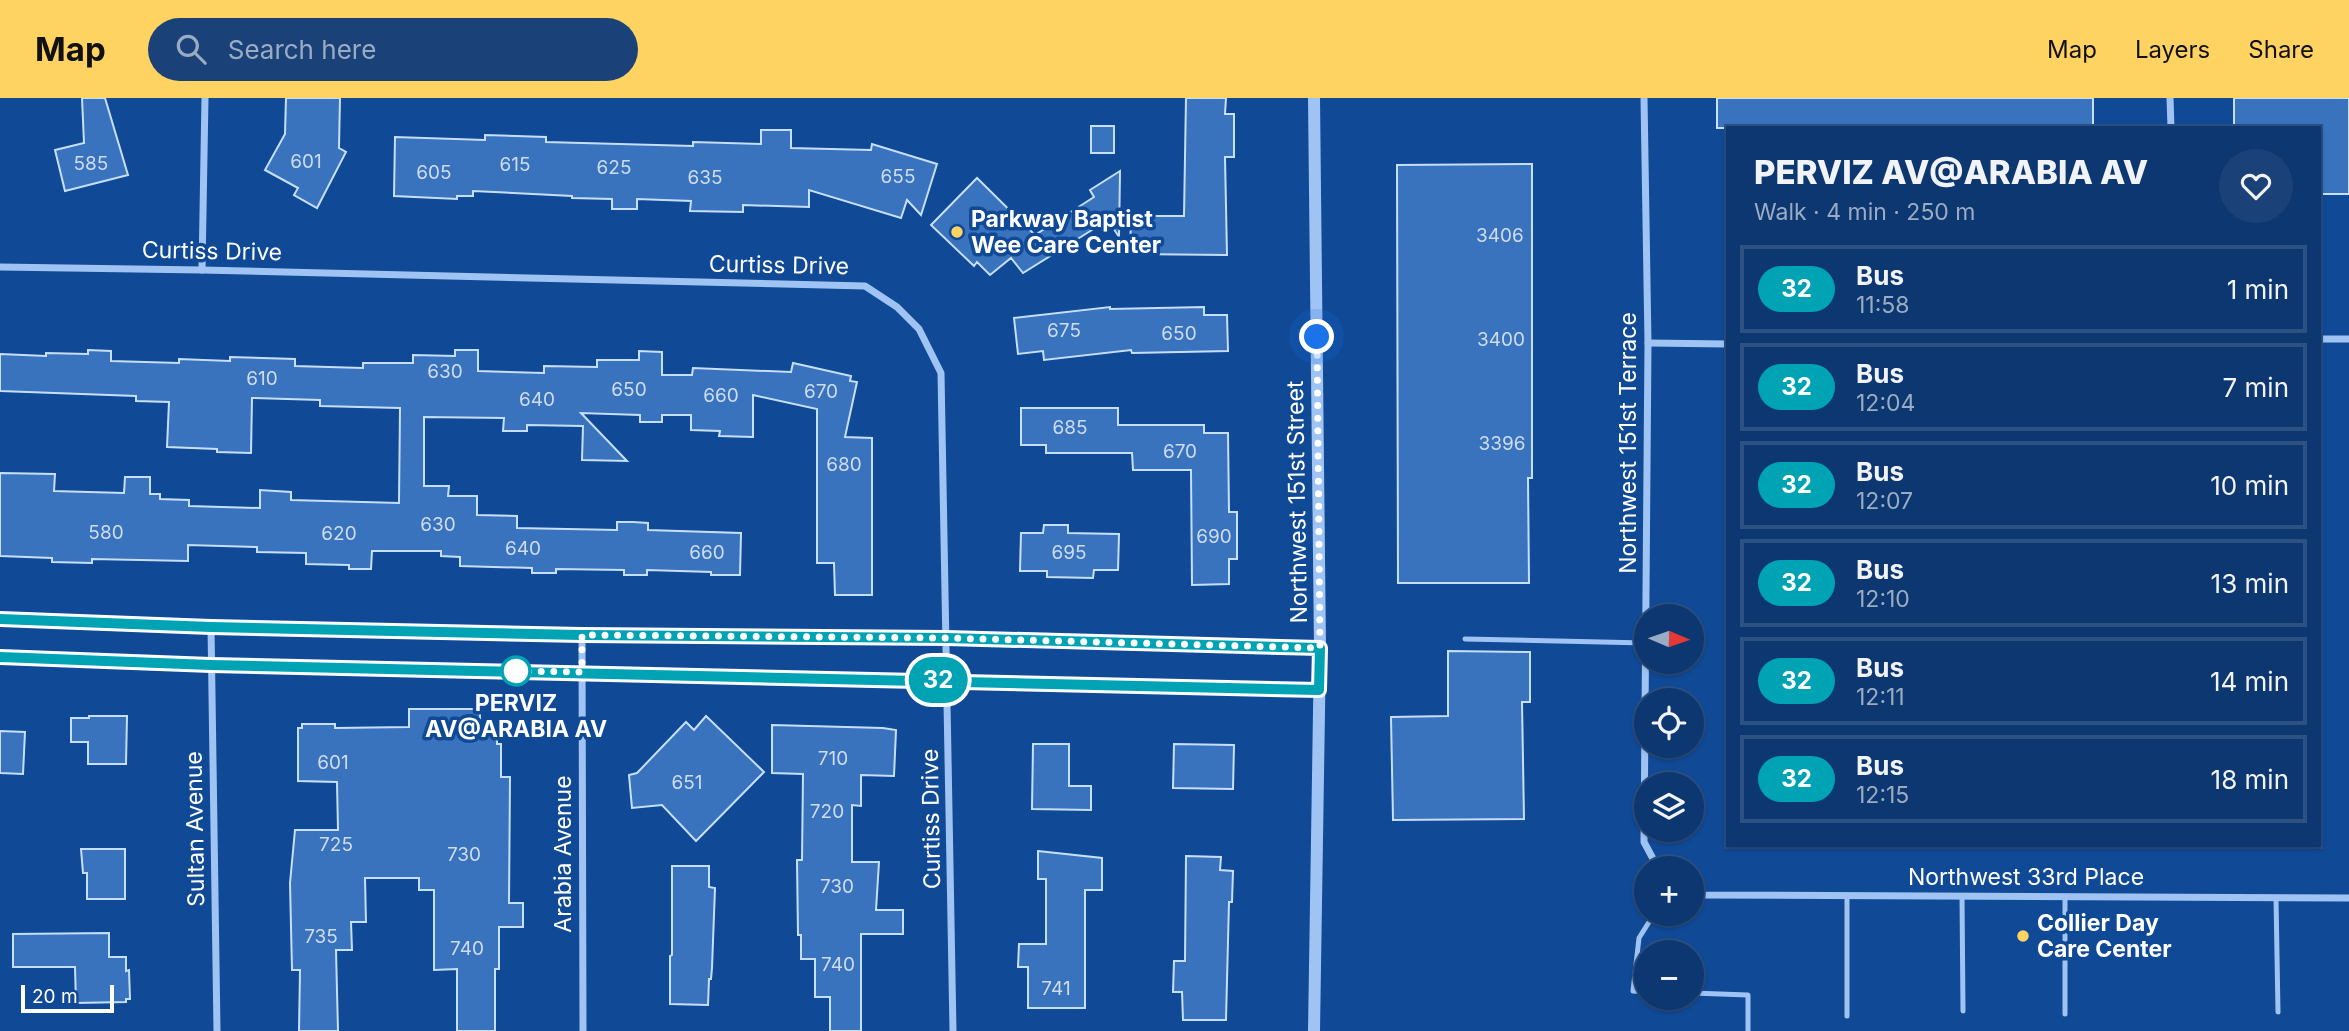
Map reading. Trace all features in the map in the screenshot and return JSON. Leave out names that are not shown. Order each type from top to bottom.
[{"type":"street","points":[[202,270],[205,98]]},
{"type":"street","name":"Northwest 151st Street","points":[[1314,98],[1320,648],[1314,1031]]},
{"type":"street","name":"Northwest 151st Terrace","points":[[1644,98],[1648,343],[1646,604]]},
{"type":"street","points":[[2170,98],[2171,126]]},
{"type":"street","name":"Curtiss Drive","points":[[0,267],[865,286],[897,306],[919,329],[941,373],[953,1031]]},
{"type":"street","points":[[2321,339],[2349,339]]},
{"type":"street","points":[[1648,343],[1726,344]]},
{"type":"street","points":[[0,620],[582,635],[947,638],[1320,648]]},
{"type":"street","name":"Sultan Avenue","points":[[211,627],[217,1031]]},
{"type":"street","name":"Arabia Avenue","points":[[582,635],[583,1031]]},
{"type":"street","points":[[0,657],[211,665],[1319,690]]},
{"type":"street","name":"Northwest 151st Terrace","points":[[1646,674],[1644,842],[1652,856]]},
{"type":"street","name":"Northwest 33rd Place","points":[[1704,895],[2349,898]]},
{"type":"lane","points":[[1465,639],[1634,643]]},
{"type":"lane","points":[[1847,896],[1847,1016]]},
{"type":"lane","points":[[1962,896],[1963,1011]]},
{"type":"lane","points":[[2065,897],[2065,1014]]},
{"type":"lane","points":[[2276,898],[2278,1012]]},
{"type":"lane","points":[[1704,993],[1748,995],[1748,1031]]},
{"type":"building","points":[[82,98],[105,98],[128,175],[65,191],[55,150],[84,143]]},
{"type":"building","points":[[286,98],[340,98],[339,148],[346,152],[317,208],[294,195],[298,188],[265,170],[285,134]]},
{"type":"building","points":[[1186,98],[1226,98],[1225,114],[1234,114],[1234,157],[1225,157],[1227,255],[1130,254],[1131,216],[1184,216]]},
{"type":"building","points":[[1717,98],[2093,98],[2093,126],[1717,128]]},
{"type":"building","points":[[2234,98],[2349,98],[2349,194],[2321,194],[2321,126],[2234,126]]},
{"type":"building","points":[[1091,126],[1114,126],[1114,153],[1091,153]]},
{"type":"building","points":[[761,130],[791,130],[791,148],[871,150],[872,144],[937,164],[921,215],[907,200],[901,218],[809,190],[809,207],[743,205],[743,212],[690,211],[691,201],[637,199],[637,209],[612,209],[612,199],[473,191],[473,196],[457,196],[457,199],[394,196],[395,137],[485,140],[485,135],[546,137],[546,142],[693,146],[693,142],[761,144]]},
{"type":"building","points":[[1532,164],[1532,478],[1528,478],[1529,583],[1398,583],[1397,165]]},
{"type":"building","points":[[1120,171],[1119,237],[1108,220],[1023,273],[1011,258],[990,275],[977,262],[974,266],[931,225],[977,178],[1035,235],[1094,197],[1090,190]]},
{"type":"building","points":[[1110,307],[1204,307],[1204,315],[1227,315],[1228,351],[1132,353],[1131,350],[1044,360],[1043,351],[1018,354],[1014,318]]},
{"type":"building","points":[[88,350],[111,351],[111,361],[179,363],[179,359],[230,361],[230,357],[295,359],[295,366],[363,368],[363,363],[413,363],[413,355],[455,356],[455,350],[478,350],[478,371],[544,373],[544,366],[597,367],[597,360],[639,360],[639,351],[662,352],[662,375],[692,375],[693,368],[791,372],[793,363],[851,376],[850,381],[857,382],[845,437],[872,438],[872,595],[835,595],[834,563],[817,563],[817,409],[753,395],[753,437],[719,436],[720,431],[691,430],[691,415],[662,415],[662,422],[640,422],[640,415],[581,413],[627,461],[582,460],[583,426],[527,425],[527,431],[503,431],[504,418],[424,417],[424,486],[449,486],[448,496],[477,496],[477,515],[517,516],[517,528],[617,530],[617,522],[633,522],[648,523],[648,530],[741,533],[740,575],[647,570],[647,575],[624,575],[624,570],[556,569],[556,573],[532,573],[532,568],[460,566],[460,557],[441,556],[441,551],[372,551],[371,569],[349,569],[349,565],[306,564],[306,553],[257,552],[257,547],[188,545],[188,561],[92,559],[92,563],[52,562],[52,558],[0,556],[0,473],[55,474],[54,491],[124,493],[125,477],[150,477],[150,494],[160,494],[160,499],[189,500],[189,506],[260,508],[260,490],[291,492],[291,500],[399,503],[400,408],[320,406],[320,400],[252,398],[251,453],[217,452],[217,449],[167,447],[169,402],[136,401],[136,396],[0,391],[0,354],[46,356],[46,353],[88,354]]},
{"type":"building","points":[[1021,408],[1118,408],[1118,425],[1204,425],[1204,433],[1228,433],[1229,512],[1237,512],[1237,559],[1229,559],[1229,584],[1192,585],[1191,470],[1133,470],[1132,453],[1046,453],[1046,445],[1021,445]]},
{"type":"building","points":[[1044,525],[1068,525],[1068,533],[1119,534],[1118,570],[1094,570],[1093,578],[1047,577],[1047,571],[1020,571],[1021,533],[1043,533]]},
{"type":"building","points":[[1448,651],[1530,652],[1530,702],[1522,702],[1524,819],[1393,820],[1391,717],[1448,716]]},
{"type":"building","points":[[409,709],[480,709],[480,727],[497,728],[497,744],[501,744],[501,777],[510,777],[509,903],[523,903],[523,927],[499,927],[499,969],[495,969],[495,1031],[457,1031],[457,969],[434,970],[434,890],[419,890],[419,878],[365,878],[366,922],[351,922],[352,950],[336,950],[338,1031],[299,1031],[300,970],[292,970],[290,883],[295,830],[338,830],[337,782],[298,781],[298,728],[302,728],[302,724],[335,724],[335,728],[409,727]]},
{"type":"building","points":[[127,716],[126,764],[88,764],[88,742],[71,742],[71,718]]},
{"type":"building","points":[[706,716],[764,772],[696,841],[662,805],[632,808],[629,775],[637,773],[686,722],[694,730]]},
{"type":"building","points":[[772,725],[896,730],[894,776],[861,775],[861,806],[852,805],[852,862],[879,862],[876,910],[903,910],[903,934],[861,934],[861,1031],[830,1031],[830,997],[815,997],[815,959],[801,959],[797,860],[802,860],[803,774],[772,773]]},
{"type":"building","points":[[0,731],[25,732],[23,774],[0,773]]},
{"type":"building","points":[[1033,744],[1069,744],[1069,786],[1091,786],[1091,810],[1032,809]]},
{"type":"building","points":[[1174,744],[1234,745],[1233,789],[1173,788]]},
{"type":"building","points":[[81,849],[125,849],[125,899],[87,899],[87,873],[83,873]]},
{"type":"building","points":[[1038,851],[1102,858],[1102,890],[1085,890],[1085,1008],[1028,1008],[1028,967],[1018,967],[1019,944],[1046,944],[1046,879],[1038,879]]},
{"type":"building","points":[[1186,856],[1221,857],[1220,870],[1233,871],[1232,902],[1229,902],[1226,1020],[1183,1020],[1182,992],[1173,992],[1174,961],[1185,961]]},
{"type":"building","points":[[672,866],[709,866],[709,887],[715,888],[708,1005],[670,1004]]},
{"type":"building","points":[[109,933],[109,957],[126,957],[130,999],[126,999],[126,1002],[76,1003],[75,967],[13,967],[13,934]]},
{"type":"bus line","name":"32","points":[[0,619],[211,627],[582,635],[947,638],[1320,648],[1319,690],[211,665],[0,657]]},
{"type":"place","name":"Parkway Baptist Wee Care Center","points":[[957,232]]},
{"type":"place","name":"PERVIZ AV@ARABIA AV","points":[[516,671]]},
{"type":"place","name":"Collier Day Care Center","points":[[2023,936]]},
{"type":"route","points":[[516,671],[582,672],[582,635],[947,638],[1320,648],[1317,337]]}]
